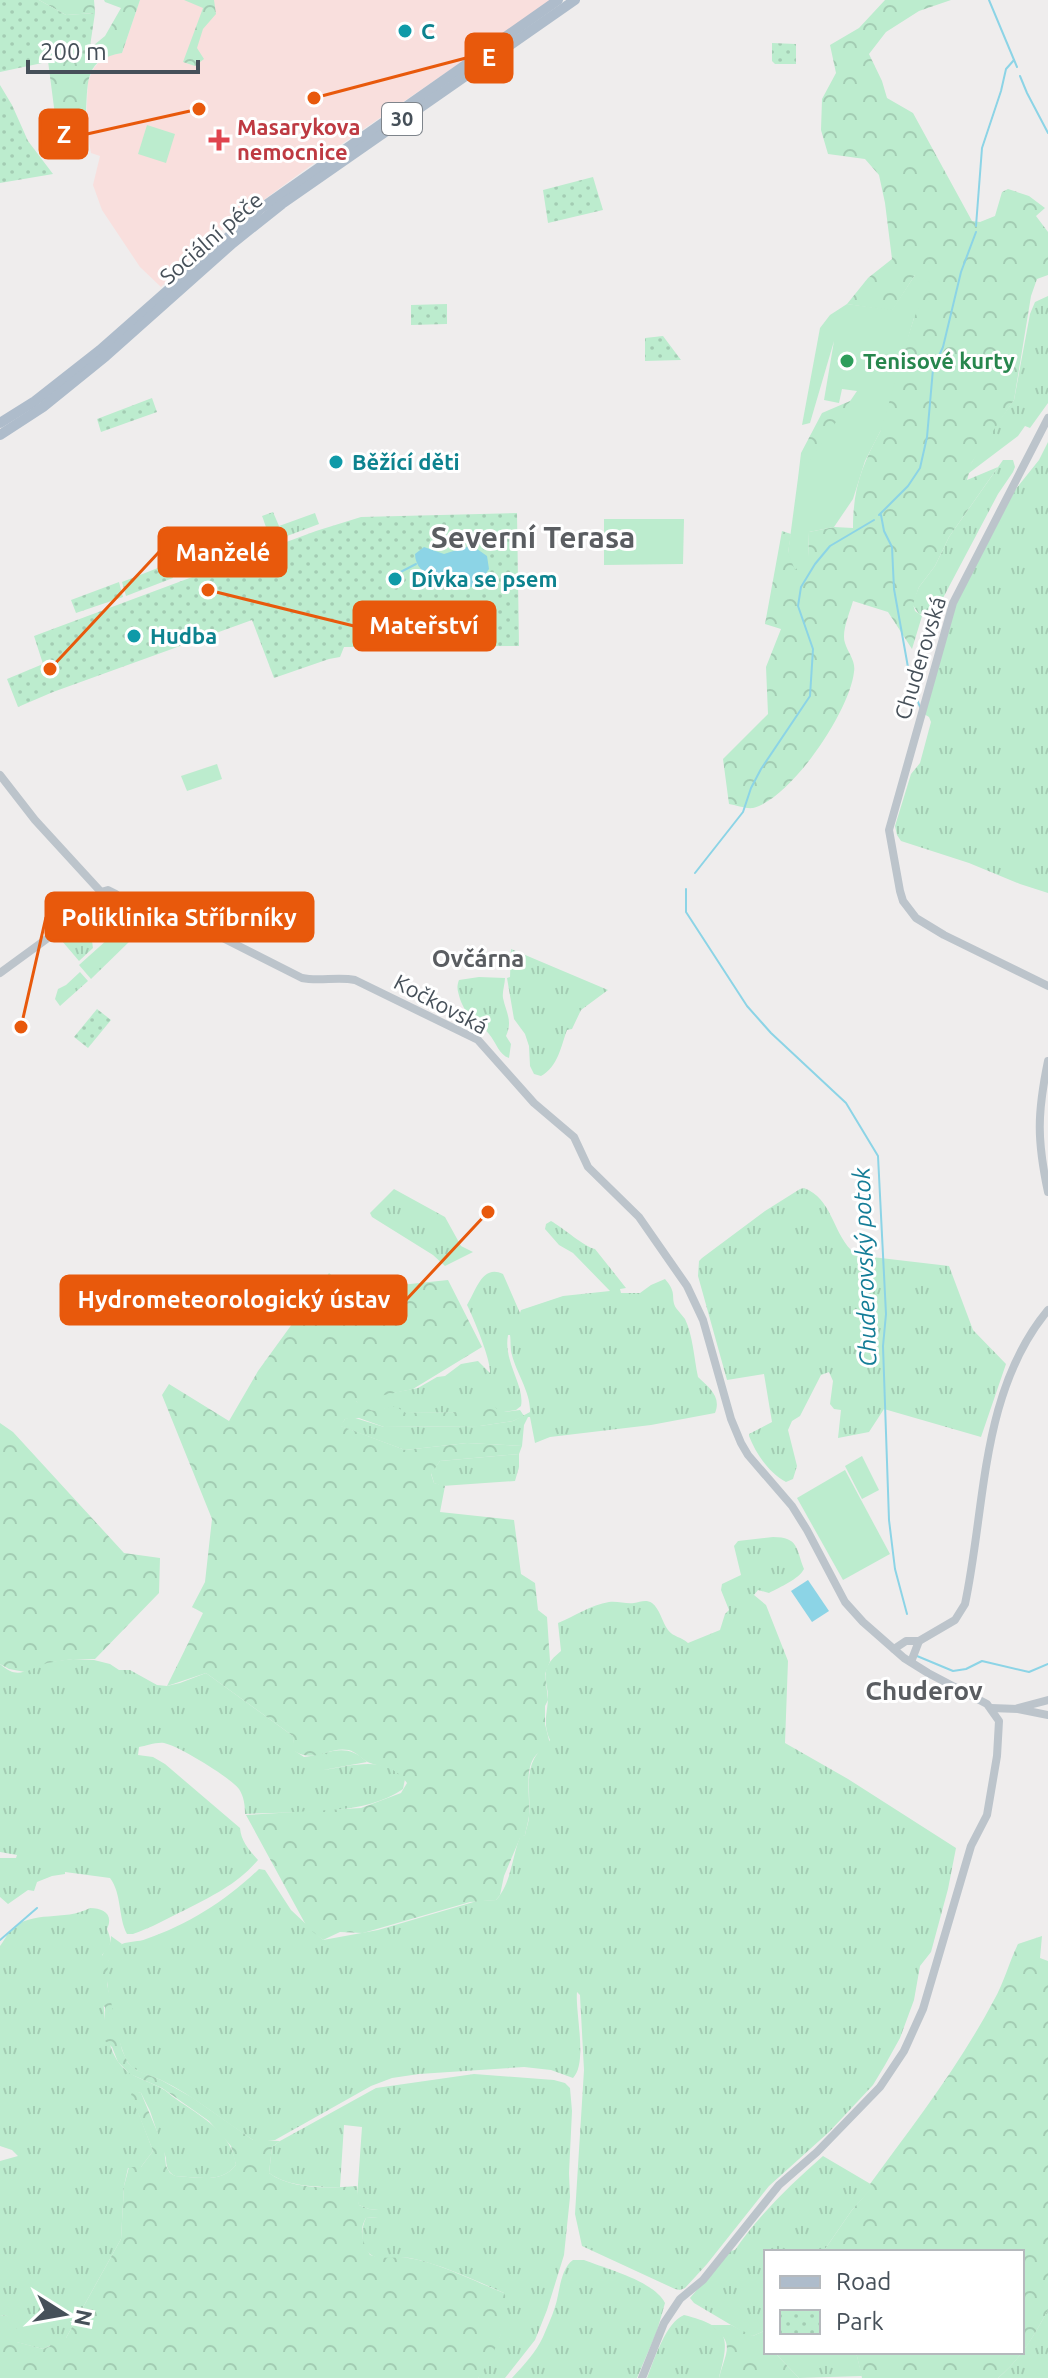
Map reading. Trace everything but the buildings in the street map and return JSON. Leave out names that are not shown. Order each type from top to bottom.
[{"type":"main road","name":"Sociální péče","points":[[0,423],[35,401],[100,350],[260,209],[558,0]]},
{"type":"main road","name":"Sociální péče","points":[[0,435],[43,407],[106,356],[233,243],[282,204],[575,0]]},
{"type":"street","name":"Chuderovská","points":[[1048,418],[953,603],[889,830],[903,901],[916,918],[1048,986]]},
{"type":"street","points":[[0,775],[35,820],[101,892]]},
{"type":"street","points":[[108,890],[116,894],[119,900],[116,908],[106,911],[98,905],[101,892],[108,890]]},
{"type":"street","points":[[0,973],[98,905]]},
{"type":"street","name":"Kočkovská","points":[[116,908],[128,918],[143,924],[205,929],[302,978],[314,981],[355,980],[478,1040],[534,1103],[574,1137],[588,1167],[639,1217],[687,1286],[703,1320],[731,1419],[741,1443],[792,1506],[845,1602],[894,1649],[913,1649],[991,1708]]},
{"type":"street","points":[[1048,1061],[1038,1123],[1041,1161],[1048,1192]]},
{"type":"street","points":[[894,1649],[913,1649],[955,1620],[965,1604],[983,1478],[998,1411],[1013,1364],[1048,1310]]},
{"type":"street","points":[[1017,1709],[1048,1700]]},
{"type":"street","points":[[991,1708],[1048,1715]]},
{"type":"street","points":[[642,2378],[664,2323],[680,2299],[703,2280],[779,2185],[817,2152],[880,2087],[904,2051],[923,2009],[971,1846],[987,1815],[994,1786],[1000,1728],[991,1708]]},
{"type":"shaded area","name":"Masarykova nemocnice","points":[[140,0],[552,0],[317,161],[210,239],[161,287],[140,267],[102,210],[93,185],[100,156],[91,153],[86,126],[88,81],[104,56],[122,53]]},
{"type":"green space","points":[[0,0],[39,0],[66,15],[95,13],[89,53],[0,72]]},
{"type":"green space","points":[[39,0],[94,0],[95,13],[66,15]]},
{"type":"green space","points":[[104,0],[140,0],[122,53],[101,60],[95,66],[89,81],[86,111],[56,123],[48,61],[91,52],[105,36],[121,8]]},
{"type":"green space","points":[[184,0],[214,0],[216,14],[203,29],[197,48],[204,59],[195,66],[183,62],[203,8]]},
{"type":"green space","points":[[885,0],[951,0],[919,11],[886,32],[869,54],[887,98],[913,113],[972,221],[980,222],[995,216],[1002,192],[1008,189],[1029,196],[1045,208],[1036,216],[1048,232],[1048,275],[1037,279],[1031,296],[1014,400],[972,462],[967,480],[998,467],[949,537],[935,566],[919,587],[913,604],[915,611],[922,616],[912,649],[888,612],[853,601],[844,638],[854,672],[831,729],[785,788],[753,808],[744,807],[729,804],[723,759],[768,714],[766,667],[781,629],[765,624],[782,531],[791,534],[788,553],[808,557],[809,532],[834,527],[853,528],[860,477],[881,430],[824,475],[798,478],[801,453],[822,413],[864,395],[906,343],[914,318],[915,275],[892,311],[847,304],[868,278],[892,259],[885,203],[879,175],[865,159],[828,154],[821,130],[822,99],[836,73],[830,45],[859,28]]},
{"type":"green space","points":[[772,43],[796,44],[796,64],[775,64],[772,61]]},
{"type":"green space","points":[[0,85],[28,141],[53,174],[0,183]]},
{"type":"green space","points":[[147,125],[175,134],[166,163],[138,154]]},
{"type":"green space","points":[[593,177],[603,210],[548,223],[543,190]]},
{"type":"green space","points":[[915,275],[930,282],[914,318],[881,430],[865,461],[853,499],[834,527],[809,532],[808,557],[795,570],[788,553],[798,478],[857,391],[842,389],[839,403],[824,400],[834,341],[810,423],[802,425],[820,328],[830,315],[847,304],[892,310]]},
{"type":"green space","points":[[1048,296],[1048,403],[1030,428],[1025,426],[1018,436],[969,473],[968,469],[981,446],[1014,400],[1030,314],[1035,302]]},
{"type":"green space","points":[[447,304],[447,324],[411,325],[411,305]]},
{"type":"green space","points":[[663,336],[681,360],[645,361],[645,338]]},
{"type":"green space","points":[[152,398],[157,412],[101,432],[97,419]]},
{"type":"green space","points":[[1048,442],[1048,893],[901,841],[895,826],[911,774],[920,763],[931,722],[924,714],[949,617],[1015,490],[1039,460]]},
{"type":"green space","points":[[1003,460],[1013,460],[1013,472],[998,494],[934,615],[919,614],[912,604],[919,587],[935,566],[949,537]]},
{"type":"green space","points":[[273,512],[279,526],[315,513],[319,524],[275,538],[262,516]]},
{"type":"green space","points":[[517,513],[519,646],[344,647],[340,657],[274,678],[252,620],[18,707],[7,679],[43,664],[34,636],[316,531],[361,517]]},
{"type":"green space","points":[[604,519],[684,519],[683,564],[604,565]]},
{"type":"green space","points":[[168,564],[173,578],[126,596],[122,582]]},
{"type":"green space","points":[[119,582],[123,597],[76,613],[71,600]]},
{"type":"green space","points":[[217,764],[222,779],[187,791],[181,776]]},
{"type":"green space","points":[[89,920],[93,948],[79,961],[62,941]]},
{"type":"green space","points":[[118,930],[131,940],[91,979],[79,965]]},
{"type":"green space","points":[[511,949],[608,990],[581,1010],[572,1029],[567,1030],[555,1062],[541,1076],[534,1074],[530,1066],[525,1034],[514,1019],[507,978],[510,977]]},
{"type":"green space","points":[[80,972],[88,981],[60,1006],[55,999],[58,989]]},
{"type":"green space","points":[[505,978],[503,996],[509,1021],[506,1036],[511,1044],[509,1058],[469,1015],[460,999],[459,980]]},
{"type":"green space","points":[[97,1009],[111,1020],[88,1048],[74,1037]]},
{"type":"green space","points":[[804,1188],[826,1207],[851,1250],[860,1250],[872,1257],[949,1266],[973,1330],[1006,1364],[981,1437],[884,1409],[869,1432],[838,1438],[841,1410],[834,1409],[830,1404],[833,1381],[829,1372],[821,1375],[800,1416],[792,1421],[788,1430],[797,1466],[793,1479],[786,1482],[774,1474],[755,1450],[749,1434],[772,1422],[764,1374],[727,1380],[698,1276],[699,1261],[765,1211]]},
{"type":"green space","points":[[394,1189],[445,1217],[461,1246],[473,1252],[445,1266],[433,1255],[372,1217],[370,1213]]},
{"type":"green space","points":[[551,1221],[595,1249],[626,1288],[620,1289],[621,1293],[640,1293],[665,1279],[671,1288],[674,1304],[688,1326],[698,1377],[710,1388],[717,1402],[715,1413],[651,1425],[550,1437],[535,1443],[528,1417],[522,1446],[467,1443],[405,1450],[340,1426],[345,1419],[352,1417],[384,1427],[480,1426],[513,1421],[530,1412],[528,1397],[512,1355],[510,1335],[508,1355],[521,1398],[521,1406],[516,1410],[406,1413],[386,1408],[369,1410],[355,1400],[418,1388],[445,1376],[461,1364],[478,1361],[490,1373],[485,1349],[467,1305],[480,1280],[490,1273],[503,1274],[520,1313],[521,1310],[563,1296],[610,1291],[545,1229]]},
{"type":"green space","points":[[329,1273],[357,1296],[372,1288],[448,1280],[482,1347],[413,1389],[356,1401],[372,1410],[395,1406],[406,1413],[461,1412],[479,1400],[504,1412],[520,1410],[524,1416],[513,1421],[480,1426],[384,1427],[359,1418],[345,1419],[341,1426],[405,1450],[467,1443],[522,1446],[519,1454],[440,1461],[431,1474],[434,1483],[445,1486],[440,1512],[514,1520],[521,1574],[535,1583],[538,1610],[547,1617],[550,1661],[545,1674],[548,1700],[545,1724],[550,1744],[548,1750],[534,1758],[530,1767],[529,1816],[525,1835],[520,1838],[496,1900],[470,1902],[363,1933],[340,1932],[323,1940],[307,1927],[246,1815],[361,1808],[401,1793],[407,1783],[394,1771],[370,1763],[349,1750],[309,1756],[294,1751],[293,1736],[206,1673],[167,1686],[203,1613],[192,1607],[205,1582],[212,1519],[162,1395],[169,1384],[229,1421],[258,1371]]},
{"type":"green space","points":[[0,1423],[13,1432],[124,1553],[160,1558],[159,1593],[95,1659],[47,1663],[25,1672],[0,1664]]},
{"type":"green space","points":[[519,1454],[515,1481],[442,1486],[434,1483],[431,1473],[440,1461]]},
{"type":"green space","points":[[862,1456],[879,1490],[862,1499],[845,1466]]},
{"type":"green space","points":[[845,1470],[890,1554],[843,1580],[797,1498]]},
{"type":"green space","points":[[773,1537],[792,1542],[804,1569],[794,1579],[769,1593],[758,1590],[754,1595],[766,1605],[788,1661],[785,1743],[956,1848],[931,1952],[920,1966],[914,2000],[900,2038],[873,2085],[829,2132],[769,2186],[685,2288],[675,2289],[582,2246],[575,2214],[584,2070],[580,1995],[577,1992],[580,2061],[573,2078],[551,2070],[524,2067],[392,2078],[371,2086],[275,2140],[253,2140],[185,2093],[139,2072],[129,2064],[110,1999],[106,1971],[111,1956],[122,1944],[146,1939],[192,1919],[234,1891],[259,1869],[265,1870],[291,1910],[323,1940],[378,1930],[477,1901],[496,1900],[508,1878],[520,1837],[525,1835],[529,1818],[531,1766],[550,1740],[546,1723],[546,1674],[550,1662],[561,1651],[558,1623],[602,1603],[648,1601],[657,1609],[670,1632],[688,1643],[720,1630],[729,1610],[721,1590],[722,1584],[741,1575],[734,1546],[738,1541]]},
{"type":"green space","points":[[94,1660],[119,1670],[130,1670],[157,1685],[180,1683],[206,1673],[293,1736],[295,1751],[304,1757],[344,1750],[367,1762],[323,1770],[367,1764],[387,1767],[405,1779],[403,1789],[387,1798],[348,1808],[245,1814],[239,1789],[204,1763],[164,1743],[139,1747],[138,1755],[153,1757],[165,1764],[240,1828],[244,1841],[258,1860],[242,1876],[215,1894],[133,1934],[127,1934],[124,1927],[110,1878],[65,1872],[37,1882],[34,1891],[28,1890],[8,1904],[0,1897],[0,1858],[16,1858],[17,1855],[0,1852],[0,1664],[18,1673],[45,1663]]},
{"type":"green space","points":[[90,1908],[103,1911],[109,1919],[107,1929],[110,1943],[102,1955],[104,2012],[109,2040],[119,2063],[133,2075],[163,2089],[214,2126],[228,2143],[236,2165],[216,2177],[175,2176],[167,2167],[150,2111],[141,2093],[133,2091],[132,2096],[153,2151],[141,2167],[128,2168],[121,2239],[66,2338],[43,2349],[16,2342],[7,2316],[0,2315],[0,2161],[18,2156],[0,2146],[0,1946],[19,1924]]},
{"type":"green space","points":[[111,1936],[122,1944],[108,1961],[107,1984],[122,2050],[128,2063],[193,2098],[253,2140],[280,2141],[272,2147],[269,2173],[278,2179],[312,2187],[357,2186],[359,2205],[378,2210],[378,2217],[366,2218],[362,2228],[370,2255],[419,2260],[504,2293],[507,2302],[504,2324],[495,2349],[478,2378],[0,2378],[0,2315],[15,2322],[17,2342],[43,2349],[50,2346],[53,2338],[66,2338],[121,2239],[124,2186],[129,2167],[141,2167],[153,2151],[131,2095],[133,2090],[141,2093],[164,2148],[170,2173],[175,2176],[216,2177],[236,2165],[231,2146],[209,2121],[162,2088],[130,2074],[104,2040],[105,2007],[100,2003],[98,1972]]},
{"type":"green space","points":[[1042,1936],[1040,1958],[1048,1961],[1048,2310],[1024,2350],[1024,2250],[824,2250],[873,2186],[870,2184],[935,2094],[998,1993],[1018,1944]]},
{"type":"green space","points":[[474,2074],[554,2080],[570,2088],[570,2197],[564,2255],[535,2340],[505,2378],[478,2378],[500,2336],[504,2293],[434,2265],[410,2258],[378,2258],[366,2249],[362,2239],[364,2223],[366,2218],[378,2217],[378,2210],[359,2205],[357,2198],[362,2127],[344,2125],[340,2187],[294,2184],[269,2173],[272,2147],[376,2088]]},
{"type":"green space","points":[[823,2156],[874,2186],[852,2210],[824,2250],[764,2250],[764,2331],[748,2335],[690,2298],[799,2178]]},
{"type":"green space","points":[[573,2260],[584,2260],[641,2282],[665,2303],[637,2378],[512,2378],[540,2343],[554,2311],[563,2275]]},
{"type":"green space","points":[[1048,2310],[1048,2378],[998,2378],[1020,2354],[1024,2354]]},
{"type":"green space","points":[[684,2315],[710,2324],[723,2336],[725,2353],[719,2378],[647,2378],[666,2333]]},
{"type":"green space","points":[[710,2325],[731,2325],[753,2336],[764,2331],[764,2354],[776,2354],[799,2378],[719,2378],[727,2348],[718,2331]]},
{"type":"green space","points":[[776,2354],[856,2354],[862,2376],[799,2378]]},
{"type":"green space","points":[[856,2354],[1020,2354],[998,2378],[862,2378]]},
{"type":"water","points":[[424,547],[444,554],[466,547],[477,549],[487,556],[489,569],[481,581],[472,587],[436,580],[417,562],[415,554]]},
{"type":"water","points":[[808,1580],[829,1611],[812,1622],[791,1591]]},
{"type":"waterway","points":[[989,0],[1017,67]]},
{"type":"waterway","name":"Chuderovský potok","points":[[976,226],[982,148],[1006,69],[1014,60]]},
{"type":"waterway","points":[[1020,76],[1048,133]]},
{"type":"waterway","name":"Chuderovský potok","points":[[879,515],[908,486],[920,468],[927,437],[933,369],[943,347],[961,272],[976,232]]},
{"type":"waterway","points":[[881,515],[892,547],[894,589],[911,684],[920,707]]},
{"type":"waterway","name":"Chuderovský potok","points":[[695,873],[743,812],[761,769],[810,696],[813,649],[798,606],[801,587],[830,546],[874,520]]},
{"type":"waterway","points":[[389,578],[416,564]]},
{"type":"waterway","name":"Chuderovský potok","points":[[686,889],[686,912],[747,1006],[771,1033],[846,1103],[878,1156],[886,1314],[883,1346],[889,1520],[895,1569],[907,1614]]},
{"type":"waterway","name":"Chuderovský potok","points":[[917,1656],[953,1671],[982,1661],[1029,1672],[1048,1664]]},
{"type":"waterway","points":[[0,1940],[37,1908]]},
{"type":"place","name":"C","points":[[405,31]]},
{"type":"place","name":"E","points":[[314,98]]},
{"type":"place","name":"Z","points":[[199,109]]},
{"type":"place","name":"Masarykova nemocnice","points":[[219,140]]},
{"type":"place","name":"Tenisové kurty","points":[[847,361]]},
{"type":"place","name":"Běžící děti","points":[[336,462]]},
{"type":"place","name":"Dívka se psem","points":[[395,579]]},
{"type":"place","name":"Mateřství","points":[[208,590]]},
{"type":"place","name":"Hudba","points":[[134,636]]},
{"type":"place","name":"Manželé","points":[[50,669]]},
{"type":"place","name":"Poliklinika Stříbrníky","points":[[21,1027]]},
{"type":"place","name":"Hydrometeorologický ústav","points":[[488,1212]]},
{"type":"district","name":"Severní Terasa","points":[[533,538]]},
{"type":"district","name":"Ovčárna","points":[[478,959]]},
{"type":"district","name":"Chuderov","points":[[924,1691]]}]
